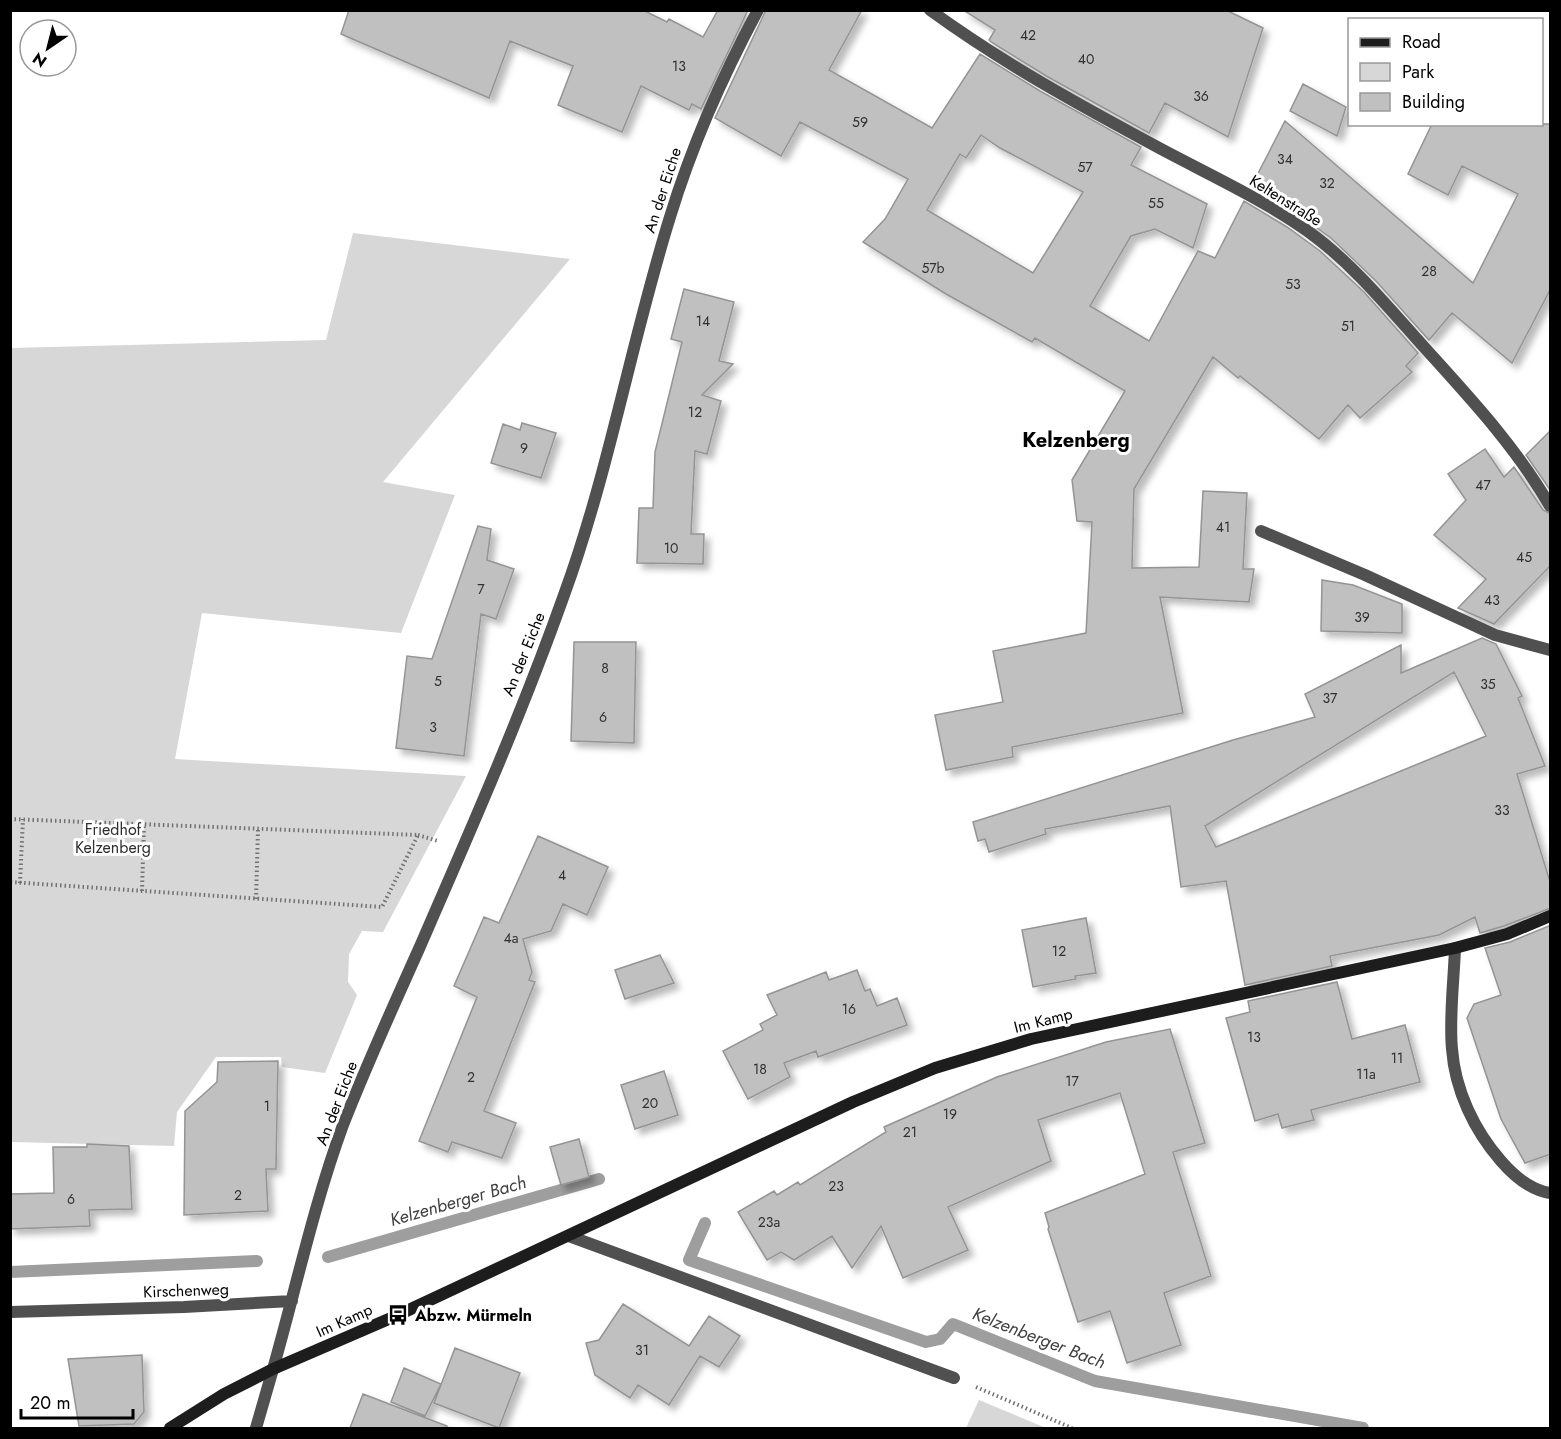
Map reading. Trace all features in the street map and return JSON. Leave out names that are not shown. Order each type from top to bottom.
[{"type":"main road","name":"Im Kamp","points":[[170,1428],[224,1394],[273,1369],[398,1315],[915,1076],[977,1054],[1031,1040],[1455,948],[1507,934],[1551,916]]},
{"type":"street","name":"An der Eiche","points":[[292,1301],[331,1160],[350,1107],[453,870],[565,592],[596,496],[657,263],[683,177],[703,122],[758,10]]},
{"type":"street","name":"Keltenstraße","points":[[930,10],[1012,67],[1249,196],[1309,232],[1373,290],[1460,387],[1519,456],[1551,506]]},
{"type":"street","points":[[1261,531],[1365,575],[1495,635],[1551,650]]},
{"type":"street","points":[[1455,948],[1452,1047],[1459,1085],[1468,1110],[1494,1152],[1511,1172],[1527,1184],[1551,1193]]},
{"type":"street","points":[[569,1236],[954,1378]]},
{"type":"street","name":"Kirschenweg","points":[[10,1312],[292,1301]]},
{"type":"street","points":[[256,1428],[292,1301]]},
{"type":"path","points":[[10,819],[418,835],[382,907],[10,882]]},
{"type":"path","points":[[20,883],[23,819]]},
{"type":"path","points":[[142,891],[144,824]]},
{"type":"path","points":[[256,899],[258,829]]},
{"type":"path","points":[[954,1378],[1072,1428]]},
{"type":"green space","name":"Friedhof Kelzenberg","points":[[353,233],[570,259],[383,482],[455,495],[401,633],[202,613],[175,759],[466,776],[383,932],[362,931],[349,954],[348,982],[357,995],[325,1073],[282,1067],[281,1057],[216,1057],[177,1112],[174,1146],[11,1142],[11,348],[326,340]]},
{"type":"green space","points":[[979,1400],[1046,1428],[966,1428]]},
{"type":"building","points":[[349,10],[643,10],[667,22],[669,19],[703,37],[718,10],[748,10],[701,109],[692,104],[689,110],[641,86],[622,132],[558,105],[573,66],[510,41],[489,98],[341,34]]},
{"type":"building","points":[[766,10],[862,10],[829,70],[932,128],[980,54],[1040,91],[1141,147],[1131,165],[1207,204],[1193,248],[1155,229],[1131,236],[1090,306],[1149,341],[1198,251],[1215,258],[1244,201],[1287,227],[1320,251],[1364,292],[1418,353],[1406,366],[1412,372],[1360,418],[1348,405],[1319,439],[1213,357],[1134,489],[1132,568],[1199,567],[1203,491],[1247,493],[1243,569],[1254,569],[1249,602],[1160,597],[1183,713],[1012,747],[1013,757],[946,770],[935,715],[1003,702],[993,651],[1086,633],[1092,522],[1077,521],[1072,480],[1125,391],[1035,338],[1032,342],[946,294],[863,242],[885,219],[908,179],[800,122],[781,156],[715,118]],"holes":[[[981,135],[1000,148],[1083,192],[1033,273],[927,210],[960,154],[966,158]]]},
{"type":"building","points":[[963,10],[1226,10],[1263,28],[1228,137],[1165,103],[1149,133],[1048,77],[991,42],[989,40],[995,30]]},
{"type":"building","points":[[1303,84],[1346,107],[1337,136],[1290,111]]},
{"type":"building","points":[[1285,121],[1473,283],[1518,194],[1462,166],[1448,195],[1408,174],[1431,126],[1543,126],[1543,124],[1551,124],[1551,288],[1512,363],[1452,313],[1429,340],[1376,281],[1331,238],[1296,213],[1251,187]]},
{"type":"building","points":[[684,289],[734,302],[719,361],[733,364],[702,395],[721,401],[707,454],[695,451],[691,534],[704,534],[703,564],[637,563],[639,508],[653,508],[655,452],[682,342],[671,339]]},
{"type":"building","points":[[522,423],[556,433],[541,478],[491,463],[503,424],[520,430]]},
{"type":"building","points":[[1551,430],[1551,491],[1526,455]]},
{"type":"building","points":[[1485,449],[1504,477],[1514,467],[1543,510],[1551,514],[1551,565],[1494,624],[1458,608],[1486,579],[1434,535],[1466,500],[1448,474]]},
{"type":"building","points":[[478,526],[491,529],[487,560],[514,569],[496,619],[481,614],[464,756],[396,748],[407,656],[432,659]]},
{"type":"building","points":[[1322,580],[1353,585],[1402,604],[1402,633],[1321,631]]},
{"type":"building","points":[[1482,638],[1496,644],[1522,696],[1518,698],[1545,766],[1517,774],[1551,885],[1551,908],[1480,933],[1475,917],[1439,935],[1330,956],[1332,966],[1245,985],[1226,881],[1181,887],[1170,806],[1045,829],[1046,834],[989,852],[985,839],[978,841],[973,822],[1233,740],[1315,717],[1305,694],[1401,645],[1401,673]],"holes":[[[1454,672],[1486,736],[1216,847],[1205,826]]]},
{"type":"building","points":[[574,642],[636,642],[634,743],[571,741]]},
{"type":"building","points":[[538,836],[608,867],[587,915],[563,904],[551,931],[523,939],[532,972],[529,980],[535,982],[484,1111],[516,1123],[502,1158],[452,1142],[448,1152],[419,1141],[477,997],[454,986],[484,917],[499,923]]},
{"type":"building","points":[[1086,918],[1096,973],[1033,987],[1022,930]]},
{"type":"building","points":[[1551,925],[1551,1154],[1525,1163],[1501,1119],[1467,1018],[1474,1004],[1501,995],[1485,948],[1510,942]]},
{"type":"building","points":[[660,955],[674,983],[625,999],[615,970]]},
{"type":"building","points":[[857,970],[865,991],[870,989],[877,1006],[897,998],[907,1025],[818,1057],[816,1051],[784,1063],[790,1077],[748,1099],[723,1051],[763,1030],[760,1024],[777,1015],[767,995],[826,972],[829,980]]},
{"type":"building","points":[[1337,982],[1352,1039],[1405,1025],[1420,1082],[1311,1110],[1314,1120],[1282,1128],[1278,1114],[1255,1121],[1226,1018],[1250,1012],[1248,1001]]},
{"type":"building","points":[[1170,1029],[1205,1143],[1173,1152],[1211,1276],[1164,1293],[1181,1345],[1127,1363],[1110,1311],[1078,1322],[1048,1229],[1045,1213],[1145,1174],[1120,1093],[1038,1120],[1051,1161],[948,1207],[968,1250],[903,1278],[881,1226],[852,1268],[832,1236],[794,1260],[781,1252],[767,1260],[738,1212],[774,1191],[777,1195],[798,1182],[800,1185],[886,1132],[884,1127],[997,1077],[1106,1042]]},
{"type":"building","points":[[278,1061],[276,1169],[266,1169],[268,1211],[184,1215],[185,1111],[217,1082],[218,1062]]},
{"type":"building","points":[[664,1071],[678,1115],[635,1129],[621,1085]]},
{"type":"building","points":[[579,1139],[589,1177],[561,1185],[550,1147]]},
{"type":"building","points":[[87,1144],[129,1146],[132,1209],[89,1210],[90,1226],[10,1229],[10,1194],[54,1193],[53,1147],[87,1147]]},
{"type":"building","points":[[623,1304],[689,1346],[709,1316],[740,1336],[719,1367],[700,1356],[669,1405],[638,1385],[630,1398],[595,1375],[586,1343],[599,1340]]},
{"type":"building","points":[[455,1348],[520,1373],[499,1428],[434,1403]]},
{"type":"building","points":[[142,1355],[144,1412],[134,1424],[79,1426],[68,1359]]},
{"type":"building","points":[[404,1368],[441,1384],[425,1416],[391,1402]]},
{"type":"building","points":[[363,1394],[447,1426],[447,1428],[350,1428]]},
{"type":"waterway","name":"Kelzenberger Bach","points":[[328,1257],[599,1179]]},
{"type":"waterway","name":"Kelzenberger Bach","points":[[705,1223],[689,1260],[926,1342],[940,1339],[953,1324],[1095,1381],[1363,1428]]},
{"type":"waterway","name":"Kelzenberger Bach","points":[[10,1272],[257,1261]]},
{"type":"place","name":"Abzw. Mürmeln","points":[[398,1315]]},
{"type":"district","name":"Kelzenberg","points":[[1076,440]]}]
